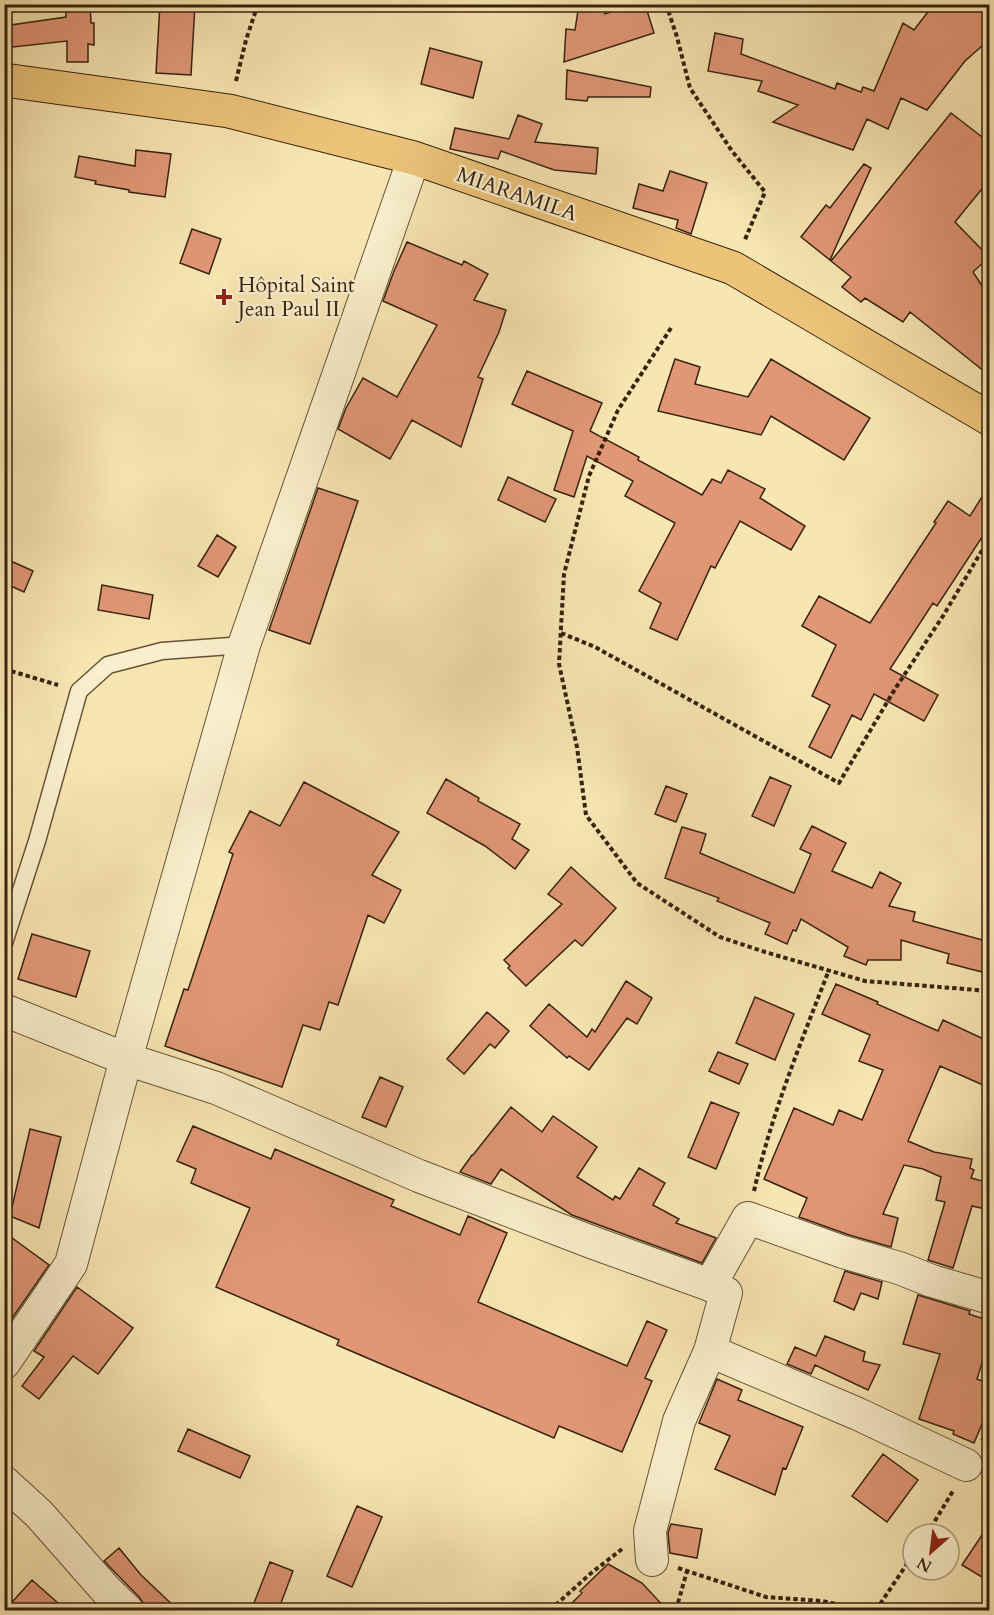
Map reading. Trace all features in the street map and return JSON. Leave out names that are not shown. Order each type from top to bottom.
[{"type":"main road","name":"MIARAMILA","points":[[4,80],[229,111],[414,158],[733,268],[990,420]]},
{"type":"street","points":[[4,1363],[71,1264],[126,1059],[244,645],[414,158]]},
{"type":"street","points":[[4,1010],[126,1059],[216,1088],[419,1176],[726,1293],[710,1351],[679,1421],[651,1546]]},
{"type":"street","points":[[710,1285],[748,1218],[843,1252],[990,1298]]},
{"type":"street","points":[[710,1351],[858,1413],[966,1465]]},
{"type":"street","points":[[4,1482],[39,1514],[127,1611]]},
{"type":"lane","points":[[4,943],[37,842],[79,691],[108,665],[162,651],[244,645]]},
{"type":"path","points":[[229,111],[246,40],[258,4]]},
{"type":"path","points":[[666,4],[690,88],[732,151],[765,192],[733,268]]},
{"type":"path","points":[[671,328],[618,410],[589,476],[564,574],[559,664],[577,747],[586,815],[637,883],[720,937],[865,981],[990,993]]},
{"type":"path","points":[[561,633],[595,647],[839,783],[990,537]]},
{"type":"path","points":[[4,669],[79,691]]},
{"type":"path","points":[[748,1218],[768,1138],[830,970]]},
{"type":"path","points":[[550,1611],[590,1574],[630,1543],[651,1546],[687,1571],[766,1597],[822,1601],[864,1611]]},
{"type":"path","points":[[676,1611],[687,1571]]},
{"type":"path","points":[[876,1611],[901,1573]]},
{"type":"building","points":[[66,4],[90,4],[91,23],[94,23],[94,45],[88,44],[88,62],[67,62],[67,41],[4,48],[4,26],[66,17]]},
{"type":"building","points":[[160,4],[195,4],[191,75],[156,73]]},
{"type":"building","points":[[579,4],[606,4],[605,14],[633,4],[645,4],[654,33],[564,62],[566,29],[575,30]]},
{"type":"building","points":[[934,4],[969,4],[990,15],[990,39],[965,61],[927,110],[901,98],[888,129],[867,119],[853,150],[773,122],[798,105],[758,91],[762,81],[708,71],[715,33],[743,39],[741,54],[835,89],[837,83],[861,92],[863,87],[874,91],[903,23],[914,30]]},
{"type":"building","points":[[430,48],[482,62],[473,98],[421,84]]},
{"type":"building","points":[[567,70],[651,87],[650,97],[588,97],[587,101],[566,99]]},
{"type":"building","points":[[951,113],[990,143],[990,179],[955,222],[989,257],[973,272],[990,298],[990,376],[910,312],[903,322],[865,298],[861,302],[842,287],[851,277],[831,261]]},
{"type":"building","points":[[518,115],[542,124],[535,142],[598,148],[596,174],[554,170],[501,151],[498,159],[450,149],[455,128],[509,139]]},
{"type":"building","points":[[136,150],[171,154],[165,197],[129,192],[129,190],[95,184],[96,181],[75,177],[79,156],[135,166]]},
{"type":"building","points":[[864,164],[871,168],[830,260],[801,237],[826,205],[830,208]]},
{"type":"building","points":[[670,171],[707,183],[691,234],[676,228],[678,220],[633,208],[639,184],[663,191]]},
{"type":"building","points":[[192,229],[221,239],[209,274],[180,263]]},
{"type":"building","points":[[407,242],[462,265],[464,261],[488,274],[474,300],[506,310],[499,332],[478,377],[483,379],[461,447],[412,420],[390,459],[338,429],[346,408],[363,378],[397,397],[437,325],[383,301]]},
{"type":"building","points":[[675,359],[700,367],[695,384],[748,397],[771,359],[870,418],[844,460],[771,416],[761,435],[658,411]]},
{"type":"building","points":[[527,371],[602,403],[590,431],[702,495],[712,479],[721,483],[728,470],[765,489],[760,498],[805,526],[791,550],[740,521],[715,568],[711,566],[677,640],[650,628],[661,603],[639,591],[675,523],[625,496],[633,481],[587,456],[574,497],[554,490],[573,431],[512,404]]},
{"type":"building","points":[[508,477],[556,499],[545,522],[498,500]]},
{"type":"building","points":[[990,484],[990,525],[937,606],[933,603],[890,669],[938,695],[924,721],[874,694],[861,720],[852,715],[831,758],[809,747],[830,705],[812,696],[836,645],[802,626],[819,596],[870,623],[948,501],[970,516]]},
{"type":"building","points":[[318,488],[358,501],[310,644],[269,630]]},
{"type":"building","points":[[217,535],[236,547],[218,577],[198,566]]},
{"type":"building","points":[[4,558],[33,571],[24,592],[4,583]]},
{"type":"building","points":[[102,585],[153,595],[149,619],[98,610]]},
{"type":"building","points":[[770,777],[791,786],[774,826],[752,816]]},
{"type":"building","points":[[446,779],[479,798],[478,801],[520,824],[512,839],[529,850],[515,869],[485,846],[427,813]]},
{"type":"building","points":[[304,782],[399,832],[372,875],[401,890],[384,923],[368,915],[338,1005],[329,1002],[320,1030],[303,1025],[282,1087],[165,1046],[184,989],[188,990],[233,854],[229,852],[250,811],[280,826]]},
{"type":"building","points":[[666,786],[687,794],[676,822],[655,814]]},
{"type":"building","points":[[812,826],[846,843],[832,871],[872,888],[880,872],[901,883],[889,906],[915,912],[913,921],[990,942],[990,960],[986,973],[947,963],[949,954],[901,940],[901,960],[868,960],[866,965],[844,956],[848,947],[801,919],[787,944],[765,934],[770,923],[717,901],[719,898],[665,878],[682,827],[706,834],[700,853],[794,893],[811,854],[800,849]]},
{"type":"building","points":[[571,867],[616,908],[582,946],[575,940],[526,986],[508,968],[510,966],[504,960],[562,904],[548,894]]},
{"type":"building","points":[[32,934],[90,951],[76,997],[18,979]]},
{"type":"building","points":[[626,981],[652,998],[637,1024],[627,1018],[589,1070],[569,1056],[567,1058],[530,1026],[549,1004],[587,1037],[592,1029],[595,1032]]},
{"type":"building","points":[[836,984],[938,1031],[943,1020],[990,1042],[990,1088],[940,1066],[908,1141],[934,1152],[972,1159],[970,1168],[974,1170],[971,1178],[990,1183],[990,1210],[972,1206],[953,1268],[928,1260],[945,1202],[936,1200],[941,1177],[923,1169],[904,1165],[883,1214],[898,1218],[891,1247],[799,1217],[807,1198],[764,1179],[794,1108],[833,1125],[839,1110],[862,1120],[883,1070],[859,1061],[870,1035],[822,1014]]},
{"type":"building","points":[[755,997],[794,1014],[775,1060],[736,1043]]},
{"type":"building","points":[[487,1012],[509,1031],[495,1048],[490,1044],[464,1074],[447,1059]]},
{"type":"building","points":[[718,1052],[748,1064],[739,1084],[709,1071]]},
{"type":"building","points":[[380,1077],[403,1087],[386,1127],[362,1117]]},
{"type":"building","points":[[711,1102],[739,1113],[716,1169],[688,1157]]},
{"type":"building","points":[[511,1107],[542,1132],[553,1116],[597,1147],[577,1177],[613,1200],[615,1196],[620,1199],[639,1168],[665,1183],[653,1205],[679,1219],[676,1223],[716,1238],[702,1263],[572,1215],[501,1169],[491,1184],[460,1172]]},
{"type":"building","points":[[193,1126],[271,1159],[275,1149],[394,1200],[391,1206],[460,1235],[468,1216],[507,1233],[478,1302],[627,1366],[647,1321],[667,1330],[645,1378],[652,1381],[622,1452],[559,1426],[554,1438],[337,1345],[339,1340],[216,1287],[250,1208],[191,1183],[196,1169],[177,1161]]},
{"type":"building","points":[[30,1129],[61,1137],[39,1228],[10,1216]]},
{"type":"building","points":[[4,1232],[49,1265],[4,1330]]},
{"type":"building","points":[[845,1271],[882,1282],[878,1299],[861,1293],[854,1310],[834,1301]]},
{"type":"building","points":[[77,1287],[133,1328],[98,1374],[73,1356],[39,1399],[22,1386],[44,1357],[34,1351]]},
{"type":"building","points":[[918,1295],[970,1311],[969,1314],[990,1321],[990,1337],[977,1379],[990,1384],[990,1405],[974,1443],[953,1434],[954,1431],[919,1419],[940,1354],[903,1344]]},
{"type":"building","points":[[825,1336],[865,1352],[863,1361],[880,1365],[868,1390],[815,1365],[811,1374],[787,1364],[795,1347],[816,1356]]},
{"type":"building","points":[[717,1379],[742,1390],[738,1400],[803,1427],[786,1469],[783,1468],[775,1495],[715,1469],[730,1436],[699,1423]]},
{"type":"building","points":[[188,1429],[250,1456],[240,1478],[178,1451]]},
{"type":"building","points":[[883,1454],[918,1480],[887,1522],[852,1496]]},
{"type":"building","points":[[357,1506],[382,1517],[352,1587],[327,1576]]},
{"type":"building","points":[[990,1523],[990,1582],[962,1565]]},
{"type":"building","points":[[671,1524],[702,1529],[697,1558],[670,1553],[668,1533]]},
{"type":"building","points":[[119,1548],[141,1575],[179,1611],[144,1611],[144,1604],[139,1597],[104,1561]]},
{"type":"building","points":[[270,1562],[293,1571],[278,1611],[254,1603]]},
{"type":"building","points":[[608,1564],[642,1583],[668,1611],[564,1611],[582,1593],[580,1591]]},
{"type":"building","points":[[32,1580],[67,1611],[4,1611]]},
{"type":"place","name":"Hôpital Saint Jean Paul II","points":[[224,297]]}]
